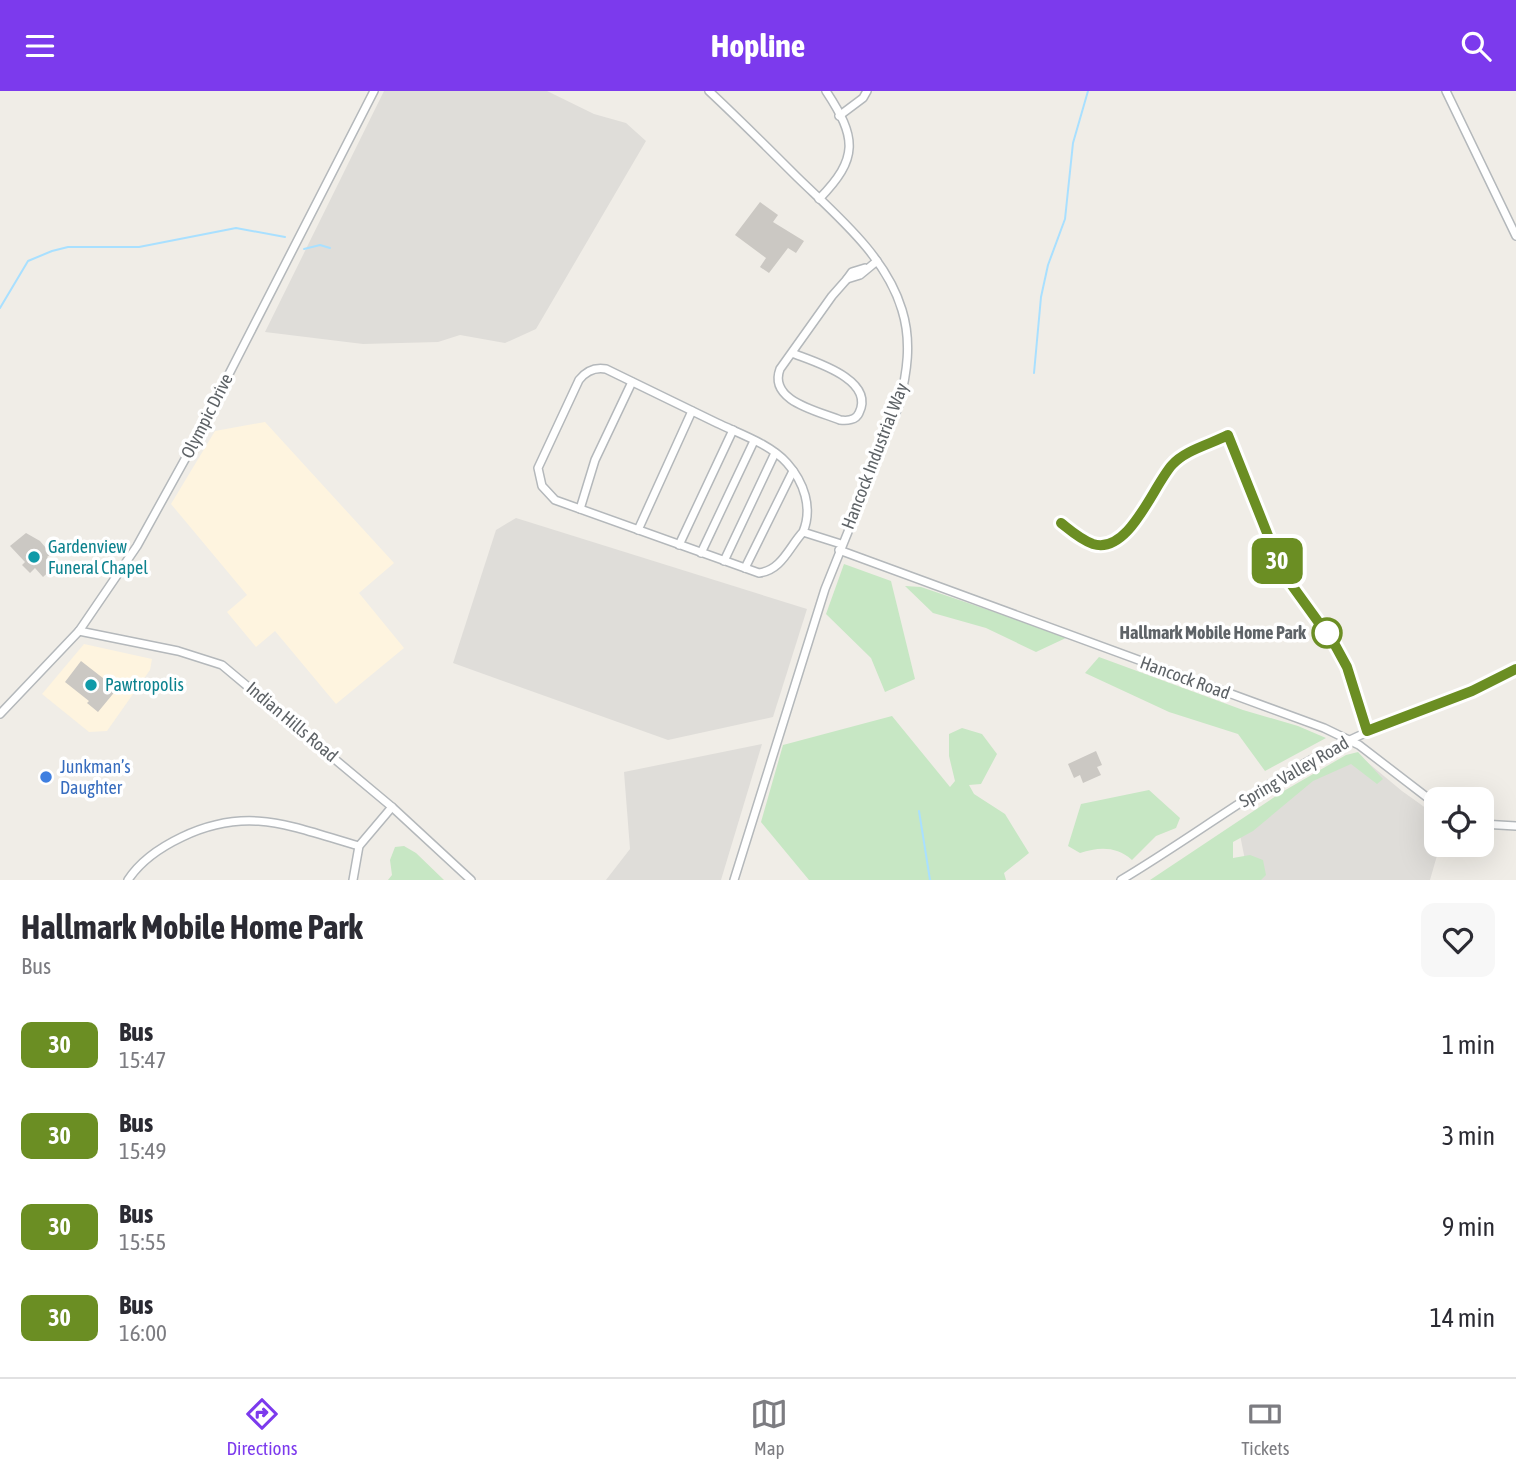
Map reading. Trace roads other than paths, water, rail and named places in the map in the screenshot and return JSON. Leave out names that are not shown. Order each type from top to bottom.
[{"type":"street","name":"Olympic Drive","points":[[0,714],[79,631],[137,546],[161,505],[374,91]]},
{"type":"street","name":"Hancock Industrial Way","points":[[709,91],[819,199],[877,261],[892,285],[902,311],[907,338],[906,377],[899,405],[840,547],[734,880]]},
{"type":"street","points":[[819,199],[848,164],[850,138],[826,91]]},
{"type":"street","points":[[839,116],[863,98],[867,91]]},
{"type":"street","points":[[1446,91],[1516,236]]},
{"type":"street","points":[[792,353],[850,379],[861,403],[857,416],[846,421],[840,420],[792,400],[779,385],[778,375],[792,353],[832,296],[852,272],[877,261]]},
{"type":"street","points":[[602,368],[692,411],[775,453],[793,471],[808,506],[807,520],[803,532],[774,569],[759,573],[701,553],[550,497],[541,486],[538,468],[584,374],[602,368]]},
{"type":"street","points":[[580,509],[599,449],[632,382]]},
{"type":"street","points":[[638,530],[692,411]]},
{"type":"street","points":[[679,545],[733,430]]},
{"type":"street","points":[[701,553],[754,441]]},
{"type":"street","points":[[724,561],[775,453]]},
{"type":"street","points":[[745,568],[793,471]]},
{"type":"street","name":"Hancock Road","points":[[803,532],[1302,719],[1349,740],[1424,795]]},
{"type":"street","name":"Indian Hills Road","points":[[79,631],[178,651],[222,664],[392,807],[471,880]]},
{"type":"street","name":"Spring Valley Road","points":[[1121,880],[1280,778],[1349,740],[1472,691],[1516,669]]},
{"type":"street","points":[[1369,753],[1366,742],[1371,729]]},
{"type":"street","points":[[353,880],[359,846],[392,807]]},
{"type":"street","points":[[128,880],[146,859],[173,841],[203,827],[230,820],[280,823],[359,846]]},
{"type":"street","points":[[1494,825],[1516,827]]},
{"type":"waterway","points":[[1034,373],[1041,297],[1048,265],[1065,219],[1073,143],[1088,91]]},
{"type":"waterway","points":[[0,308],[28,261],[68,247],[139,247],[236,228],[285,237]]},
{"type":"waterway","points":[[304,249],[320,245],[330,248]]},
{"type":"waterway","points":[[919,811],[930,880]]},
{"type":"place","name":"Gardenview Funeral Chapel","points":[[34,557]]},
{"type":"place","name":"Hallmark Mobile Home Park","points":[[1327,633]]},
{"type":"place","name":"Pawtropolis","points":[[91,685]]},
{"type":"place","name":"Junkman’s Daughter","points":[[46,777]]}]
